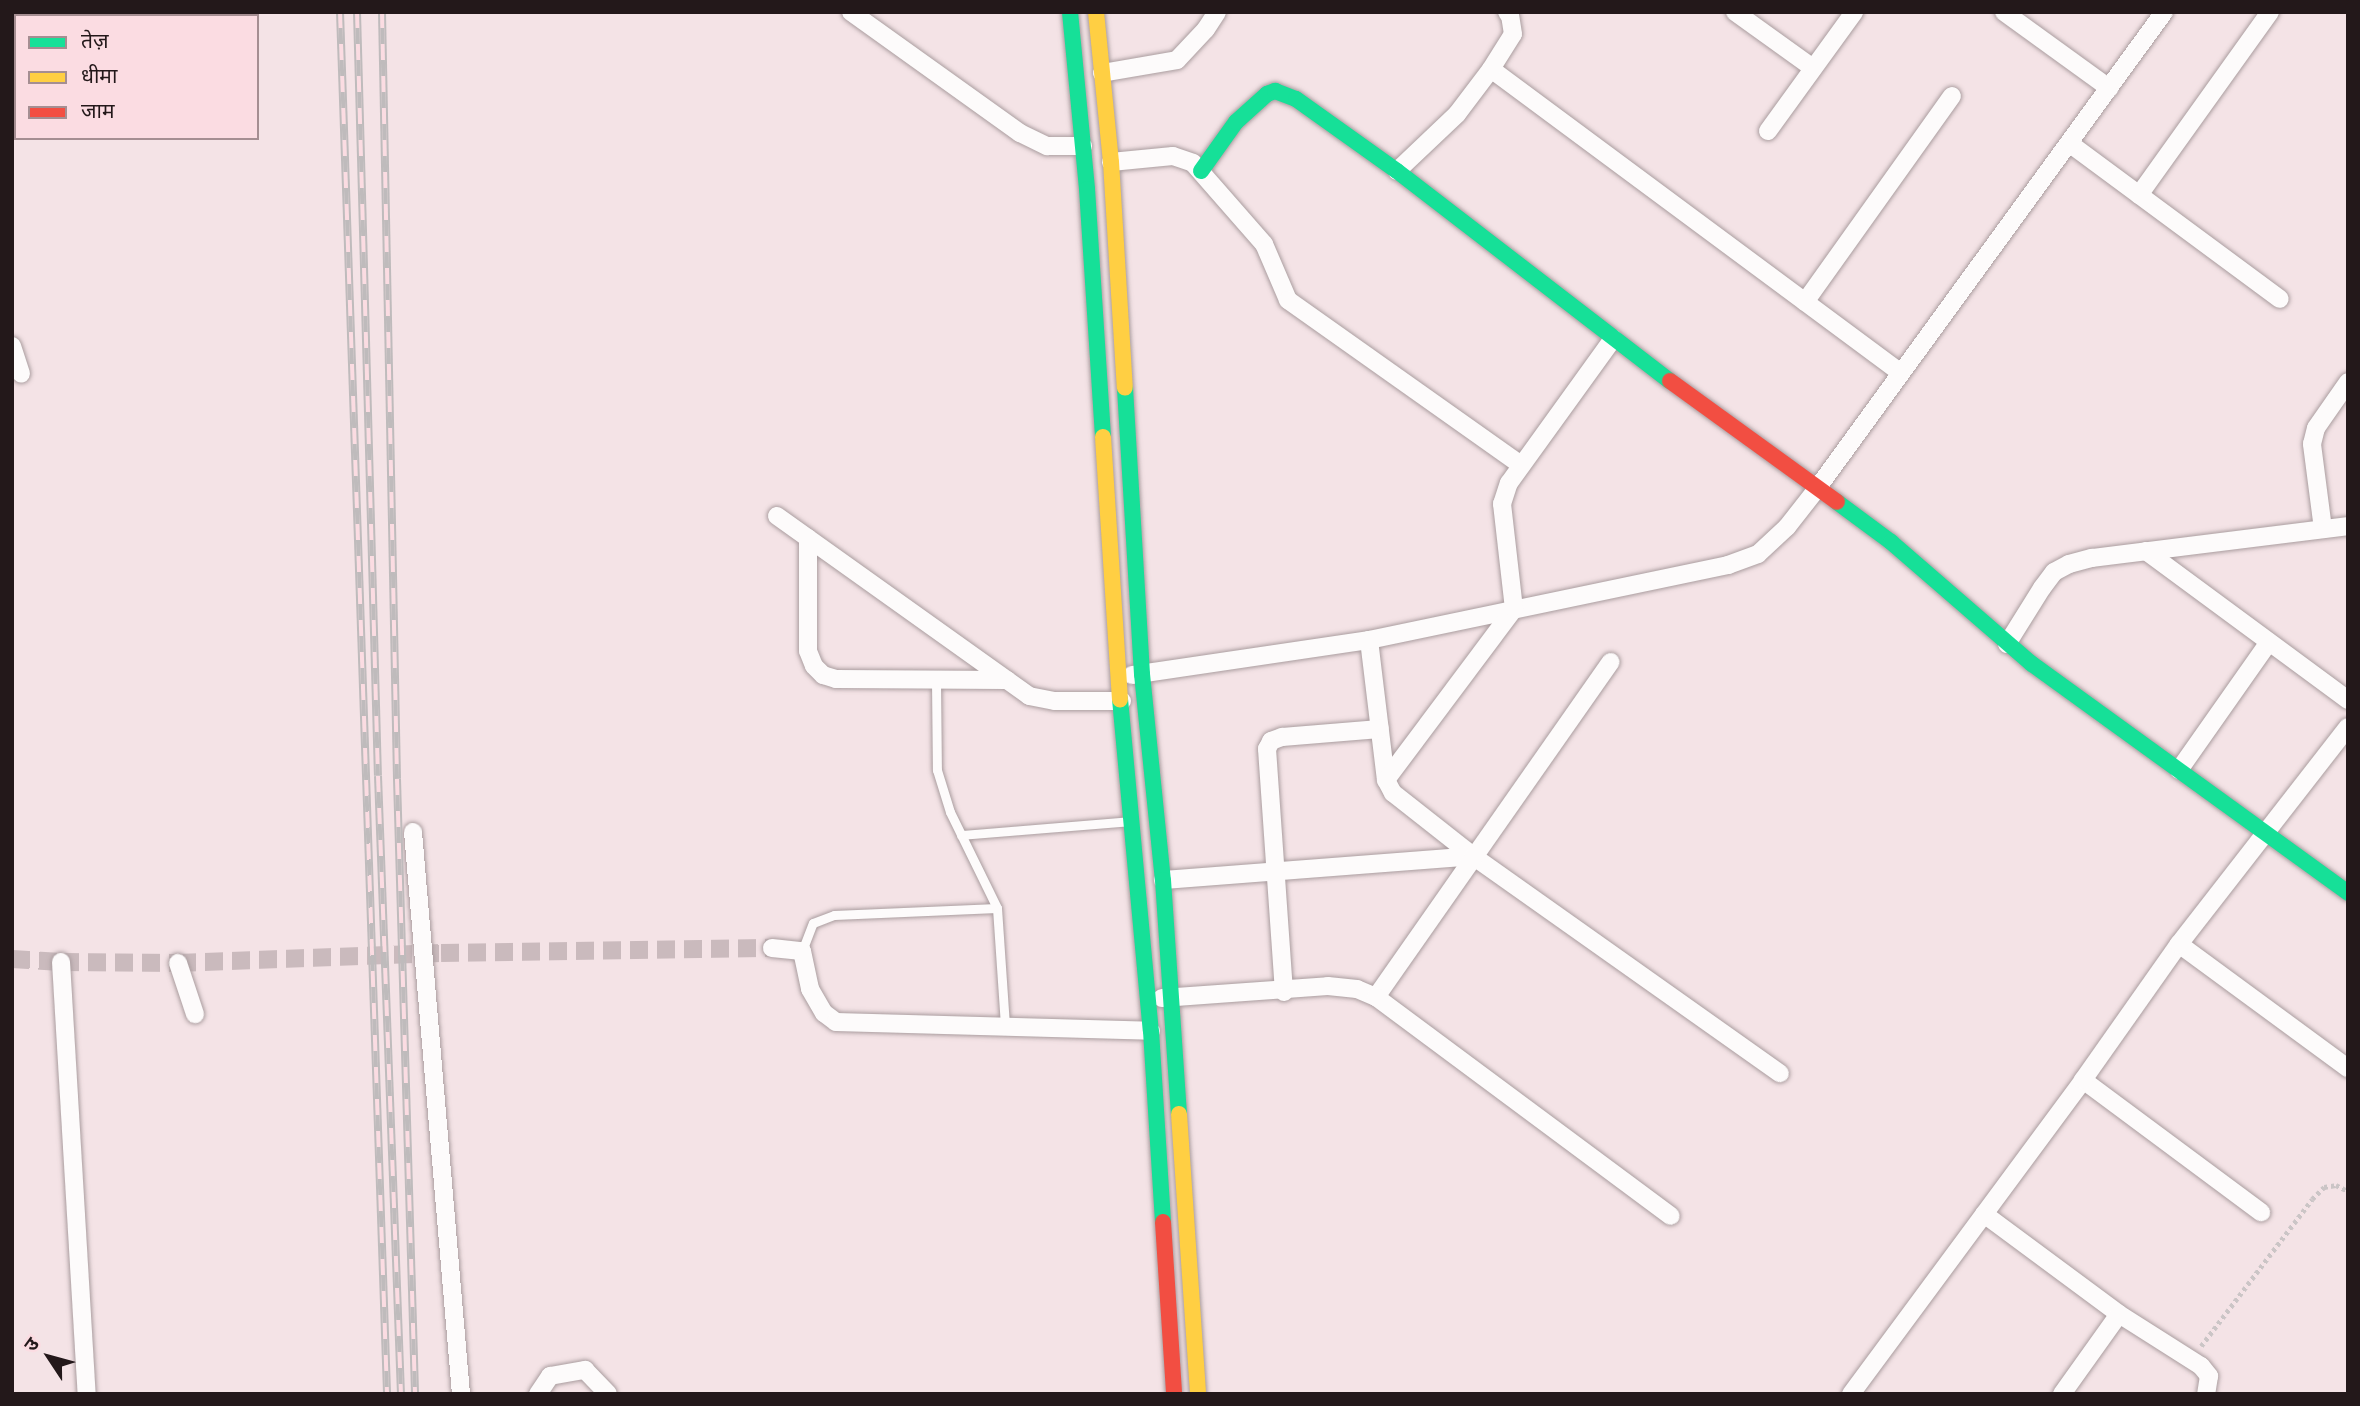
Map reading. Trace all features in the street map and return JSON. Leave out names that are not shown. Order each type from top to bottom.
[{"type":"street","points":[[850,12],[1020,133],[1047,146],[1083,146]]},
{"type":"street","points":[[1070,12],[1083,146],[1118,678],[1151,1031],[1174,1394]]},
{"type":"street","points":[[1096,12],[1111,162],[1142,674],[1163,880],[1198,1394]]},
{"type":"street","points":[[1102,73],[1177,60],[1206,29],[1217,12]]},
{"type":"street","points":[[1397,171],[1457,114],[1491,69],[1513,34],[1507,12]]},
{"type":"street","points":[[1735,12],[1813,68]]},
{"type":"street","points":[[1768,131],[1854,12]]},
{"type":"street","points":[[2004,12],[2109,88]]},
{"type":"street","points":[[1118,678],[1369,640],[1728,565],[1758,554],[1787,527],[1816,490],[2164,12]]},
{"type":"street","points":[[2139,195],[2270,12]]},
{"type":"street","points":[[1491,69],[1901,373]]},
{"type":"street","points":[[1200,171],[1236,122],[1275,91],[1296,99],[1397,171],[1613,339],[1816,490],[1891,542],[2007,644],[2348,892]]},
{"type":"street","points":[[1805,302],[1952,96]]},
{"type":"street","points":[[2069,143],[2280,299]]},
{"type":"street","points":[[1111,162],[1173,156],[1193,163],[1264,244],[1288,300],[1520,464]]},
{"type":"street","points":[[1386,780],[1514,610],[1502,504],[1520,464],[1613,339]]},
{"type":"street","points":[[12,346],[22,374]]},
{"type":"street","points":[[2323,529],[2312,444],[2316,428],[2348,382]]},
{"type":"street","points":[[778,516],[1029,696],[1055,701],[1122,701]]},
{"type":"street","points":[[2007,644],[2054,572],[2069,564],[2092,558],[2348,526]]},
{"type":"street","points":[[808,538],[808,651],[814,666],[823,675],[836,679],[1007,680]]},
{"type":"street","points":[[2146,551],[2348,700]]},
{"type":"street","points":[[1369,640],[1386,780],[1404,805],[1780,1073]]},
{"type":"street","points":[[2179,770],[2269,642]]},
{"type":"street","points":[[1376,997],[1611,662]]},
{"type":"street","points":[[1851,1394],[2083,1080],[2179,944],[2348,727]]},
{"type":"street","points":[[1284,992],[1266,758],[1272,741],[1282,737],[1380,729]]},
{"type":"street","points":[[413,832],[461,1394]]},
{"type":"street","points":[[1163,880],[1473,856]]},
{"type":"street","points":[[2179,944],[2348,1068]]},
{"type":"street","points":[[772,948],[802,951],[810,989],[824,1013],[836,1022],[1151,1031]]},
{"type":"street","points":[[61,962],[87,1394]]},
{"type":"street","points":[[177,962],[195,1014]]},
{"type":"street","points":[[1148,999],[1284,992],[1328,986],[1357,989],[1376,997],[1671,1216]]},
{"type":"street","points":[[2083,1080],[2261,1212]]},
{"type":"street","points":[[1984,1214],[2119,1314],[2191,1359],[2209,1376],[2206,1394]]},
{"type":"street","points":[[2062,1394],[2119,1314]]},
{"type":"street","points":[[538,1394],[550,1376],[585,1370],[608,1394]]},
{"type":"lane","points":[[936,681],[937,769],[950,812],[998,908],[1005,1026]]},
{"type":"lane","points":[[961,835],[1132,821]]},
{"type":"lane","points":[[802,951],[813,923],[834,915],[998,908]]},
{"type":"path","points":[[2191,1359],[2312,1199],[2324,1187],[2336,1185],[2348,1191]]},
{"type":"tunnel","points":[[12,959],[178,963],[441,953],[772,948]]},
{"type":"railway","points":[[340,12],[387,1394]]},
{"type":"railway","points":[[357,12],[378,776],[401,1394]]},
{"type":"railway","points":[[382,12],[397,779],[415,1394]]},
{"type":"traffic: fast","points":[[1070,12],[1087,189],[1103,437]]},
{"type":"traffic: fast","points":[[1201,171],[1236,122],[1267,94],[1275,91],[1296,99],[1397,171],[1670,381]]},
{"type":"traffic: fast","points":[[1125,388],[1142,674],[1163,880],[1179,1114]]},
{"type":"traffic: fast","points":[[1837,502],[1891,542],[2032,664],[2348,893]]},
{"type":"traffic: fast","points":[[1120,699],[1151,1031],[1163,1222]]},
{"type":"traffic: slow","points":[[1096,12],[1111,162],[1125,388]]},
{"type":"traffic: slow","points":[[1103,437],[1120,699]]},
{"type":"traffic: slow","points":[[1179,1114],[1198,1394]]},
{"type":"traffic: jam","points":[[1670,381],[1837,502]]},
{"type":"traffic: jam","points":[[1163,1222],[1174,1394]]}]
